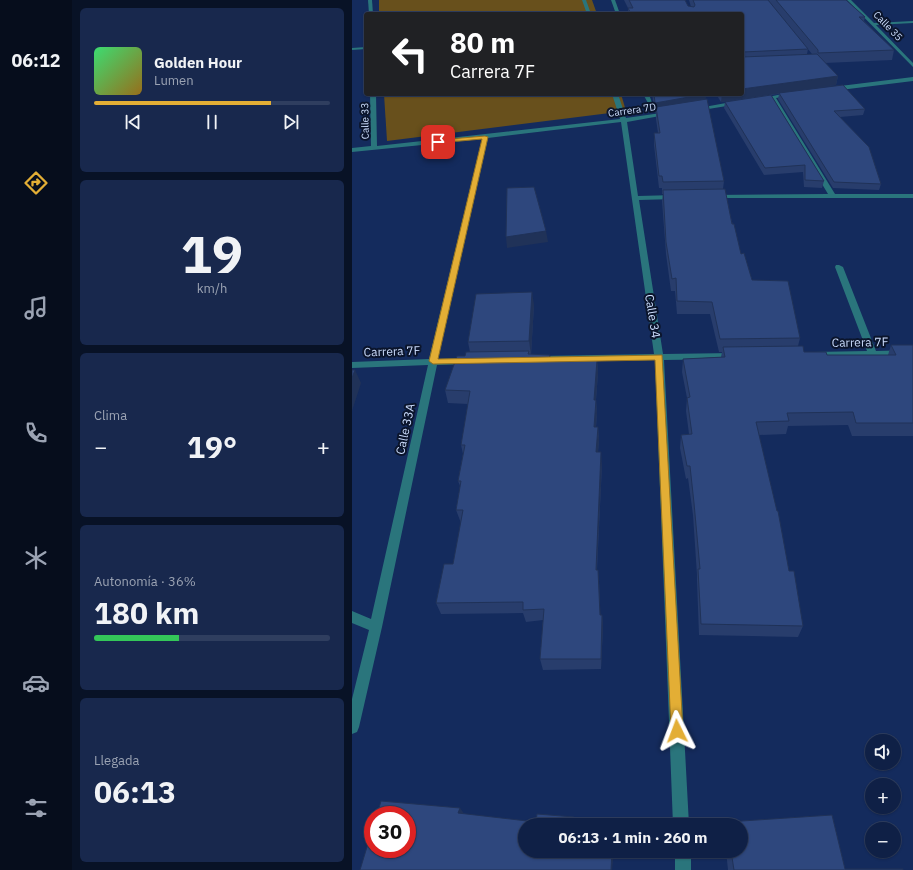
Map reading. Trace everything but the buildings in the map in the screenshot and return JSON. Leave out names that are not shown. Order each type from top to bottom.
[{"type":"street","points":[[370,0],[371,12]]},
{"type":"street","points":[[584,0],[588,12]]},
{"type":"street","points":[[613,0],[617,12]]},
{"type":"street","name":"Calle 35","points":[[849,0],[874,24],[913,66]]},
{"type":"street","points":[[874,24],[913,22]]},
{"type":"street","points":[[352,49],[364,48]]},
{"type":"street","points":[[828,90],[913,79]]},
{"type":"street","points":[[757,99],[796,94]]},
{"type":"street","name":"Calle 33","points":[[373,96],[374,147]]},
{"type":"street","points":[[616,96],[624,121]]},
{"type":"street","points":[[647,96],[650,102]]},
{"type":"street","points":[[773,97],[832,195]]},
{"type":"street","points":[[687,110],[742,102]]},
{"type":"street","name":"Carrera 7D","points":[[352,150],[624,121],[672,113]]},
{"type":"street","name":"Calle 34","points":[[624,121],[659,357],[681,818]]},
{"type":"street","name":"Calle 33A","points":[[352,727],[376,627],[433,361],[485,137]]},
{"type":"street","points":[[706,197],[832,195],[913,196]]},
{"type":"street","points":[[635,198],[682,197]]},
{"type":"street","points":[[840,266],[873,354]]},
{"type":"street","name":"Carrera 7F","points":[[802,355],[913,353]]},
{"type":"street","points":[[527,360],[746,356]]},
{"type":"street","name":"Carrera 7F","points":[[352,365],[480,360]]},
{"type":"street","points":[[352,617],[376,627]]},
{"type":"street","points":[[683,858],[684,870]]},
{"type":"shaded area","points":[[379,0],[592,0],[596,12],[379,12]]},
{"type":"shaded area","points":[[384,96],[622,96],[626,111],[387,141]]},
{"type":"route","points":[[438,142],[485,137],[433,361],[659,357],[677,731]]}]
